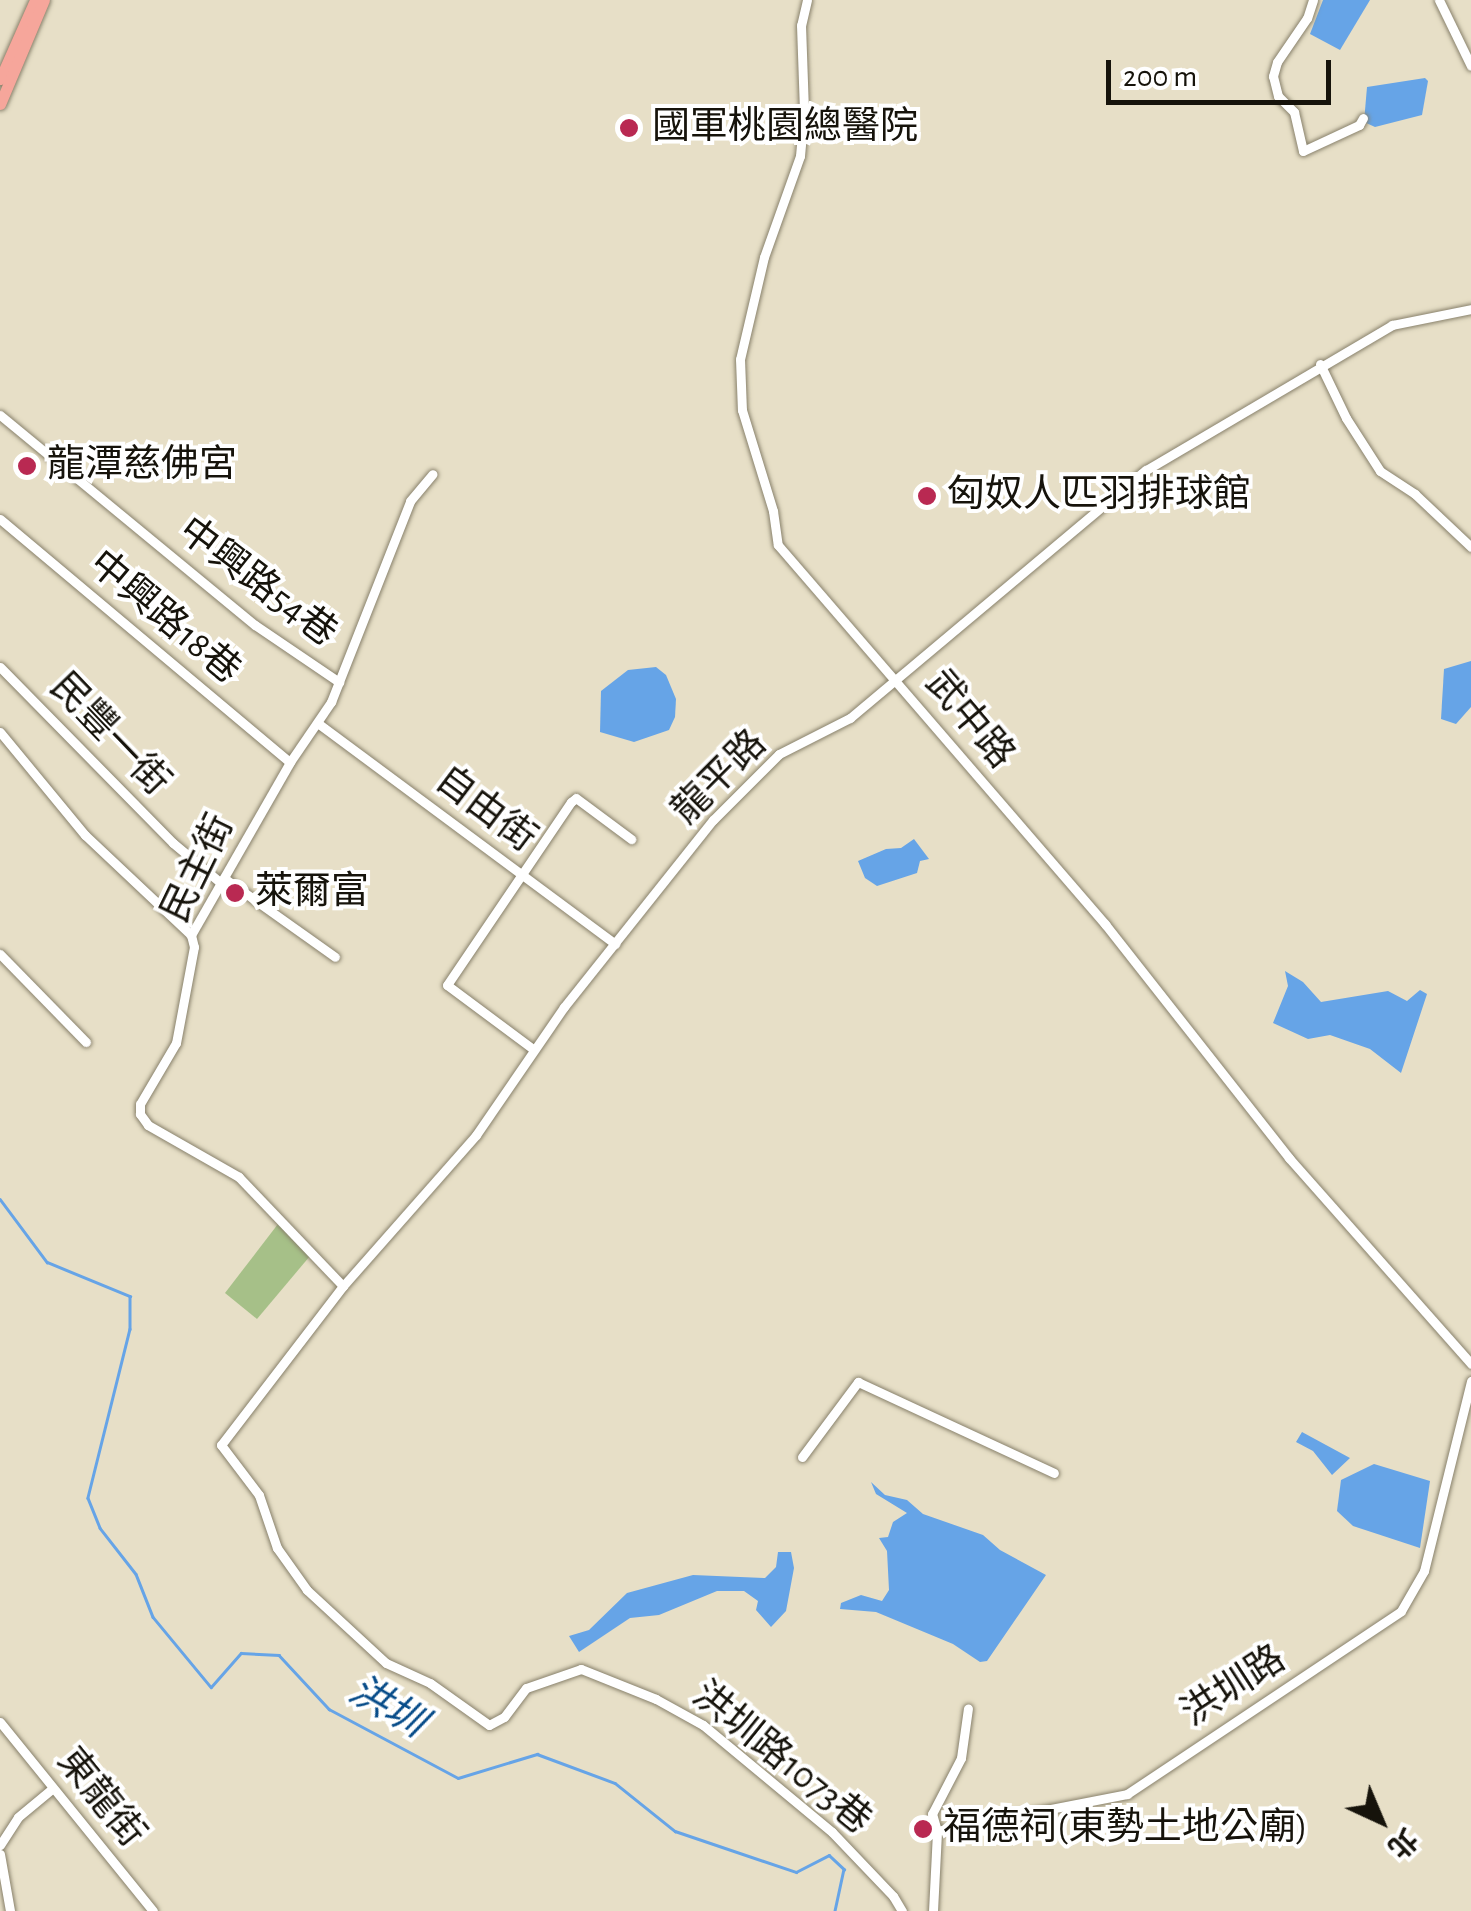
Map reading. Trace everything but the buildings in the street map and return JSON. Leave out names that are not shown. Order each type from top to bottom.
[{"type":"main road","points":[[0,79],[35,0]]},
{"type":"main road","points":[[0,104],[44,0]]},
{"type":"street","name":"武中路","points":[[807,0],[800,25],[804,93],[800,156],[764,257],[743,339],[742,410],[774,511],[778,545],[1105,924],[1289,1158],[1471,1364]]},
{"type":"street","points":[[1313,0],[1308,18],[1278,62],[1273,76],[1278,96],[1294,112],[1303,151],[1359,125],[1363,118]]},
{"type":"street","points":[[1439,0],[1471,66]]},
{"type":"street","name":"龍平路","points":[[222,1445],[343,1286],[476,1135],[534,1050],[713,820],[768,763],[850,718],[1123,487],[1320,364],[1392,325],[1471,309]]},
{"type":"street","points":[[1320,364],[1346,418],[1380,471],[1415,494],[1471,547]]},
{"type":"street","name":"中興路54巷","points":[[0,415],[255,625],[339,682]]},
{"type":"street","name":"民主街","points":[[343,1286],[238,1177],[148,1125],[140,1114],[140,1104],[176,1044],[194,947],[191,935],[290,762],[319,724],[410,501],[433,474]]},
{"type":"street","name":"中興路18巷","points":[[0,520],[290,762]]},
{"type":"street","name":"民豐一街","points":[[0,667],[173,843],[334,957]]},
{"type":"street","name":"自由街","points":[[319,724],[615,944]]},
{"type":"street","points":[[0,732],[85,835],[191,935]]},
{"type":"street","points":[[534,1050],[448,985],[520,873],[576,798],[631,839]]},
{"type":"street","points":[[0,954],[86,1042]]},
{"type":"street","name":"洪圳路","points":[[937,1830],[1127,1794],[1401,1611],[1424,1571],[1471,1381]]},
{"type":"street","points":[[802,1457],[858,1382],[1054,1474]]},
{"type":"street","name":"洪圳路1073巷","points":[[222,1445],[259,1495],[277,1548],[307,1590],[386,1663],[430,1682],[489,1725],[504,1717],[526,1688],[581,1669],[656,1699],[702,1725],[832,1832],[893,1896],[902,1911]]},
{"type":"street","points":[[934,1911],[937,1830],[932,1814],[961,1758],[968,1708]]},
{"type":"street","name":"東龍街","points":[[0,1722],[153,1911]]},
{"type":"street","points":[[0,1844],[18,1817],[53,1788]]},
{"type":"street","points":[[0,1854],[10,1911]]},
{"type":"green space","points":[[278,1224],[310,1256],[257,1319],[225,1293]]},
{"type":"water","points":[[1323,0],[1370,0],[1340,50],[1310,34]]},
{"type":"water","points":[[1425,78],[1428,81],[1422,115],[1375,127],[1364,122],[1367,87]]},
{"type":"water","points":[[1471,661],[1471,707],[1456,724],[1441,719],[1444,669]]},
{"type":"water","points":[[656,667],[666,675],[676,699],[669,730],[634,742],[600,732],[601,691],[628,670]]},
{"type":"water","points":[[914,839],[929,859],[920,861],[917,873],[877,886],[865,878],[858,861],[886,849],[901,848]]},
{"type":"water","points":[[1285,971],[1303,982],[1321,1002],[1388,991],[1407,1001],[1420,990],[1427,994],[1401,1073],[1370,1049],[1330,1035],[1308,1039],[1273,1023],[1288,986]]},
{"type":"water","points":[[1302,1432],[1350,1458],[1332,1475],[1313,1451],[1296,1442]]},
{"type":"water","points":[[1374,1464],[1430,1481],[1420,1548],[1353,1526],[1337,1511],[1341,1480]]},
{"type":"water","points":[[871,1482],[885,1495],[907,1500],[923,1514],[983,1535],[1000,1550],[1046,1575],[987,1661],[980,1662],[953,1644],[876,1612],[840,1609],[841,1603],[861,1595],[882,1601],[889,1590],[887,1551],[879,1538],[888,1537],[893,1522],[907,1513],[876,1494]]},
{"type":"water","points":[[778,1552],[791,1552],[794,1568],[786,1611],[771,1627],[756,1610],[758,1601],[744,1591],[717,1591],[659,1615],[630,1618],[579,1652],[569,1636],[589,1630],[627,1593],[693,1575],[765,1578],[776,1567]]},
{"type":"waterway","name":"洪圳","points":[[0,1199],[47,1262],[130,1296],[130,1329],[88,1498],[100,1528],[136,1574],[153,1617],[211,1687],[241,1653],[279,1655],[329,1709],[458,1778],[537,1754],[615,1783],[675,1831],[796,1872],[829,1855],[844,1869],[835,1911]]},
{"type":"place","name":"國軍桃園總醫院","points":[[629,128]]},
{"type":"place","name":"龍潭慈佛宮","points":[[27,466]]},
{"type":"place","name":"匈奴人匹羽排球館","points":[[927,496]]},
{"type":"place","name":"萊爾富","points":[[235,893]]},
{"type":"place","name":"福德祠(東勢土地公廟)","points":[[923,1829]]}]
